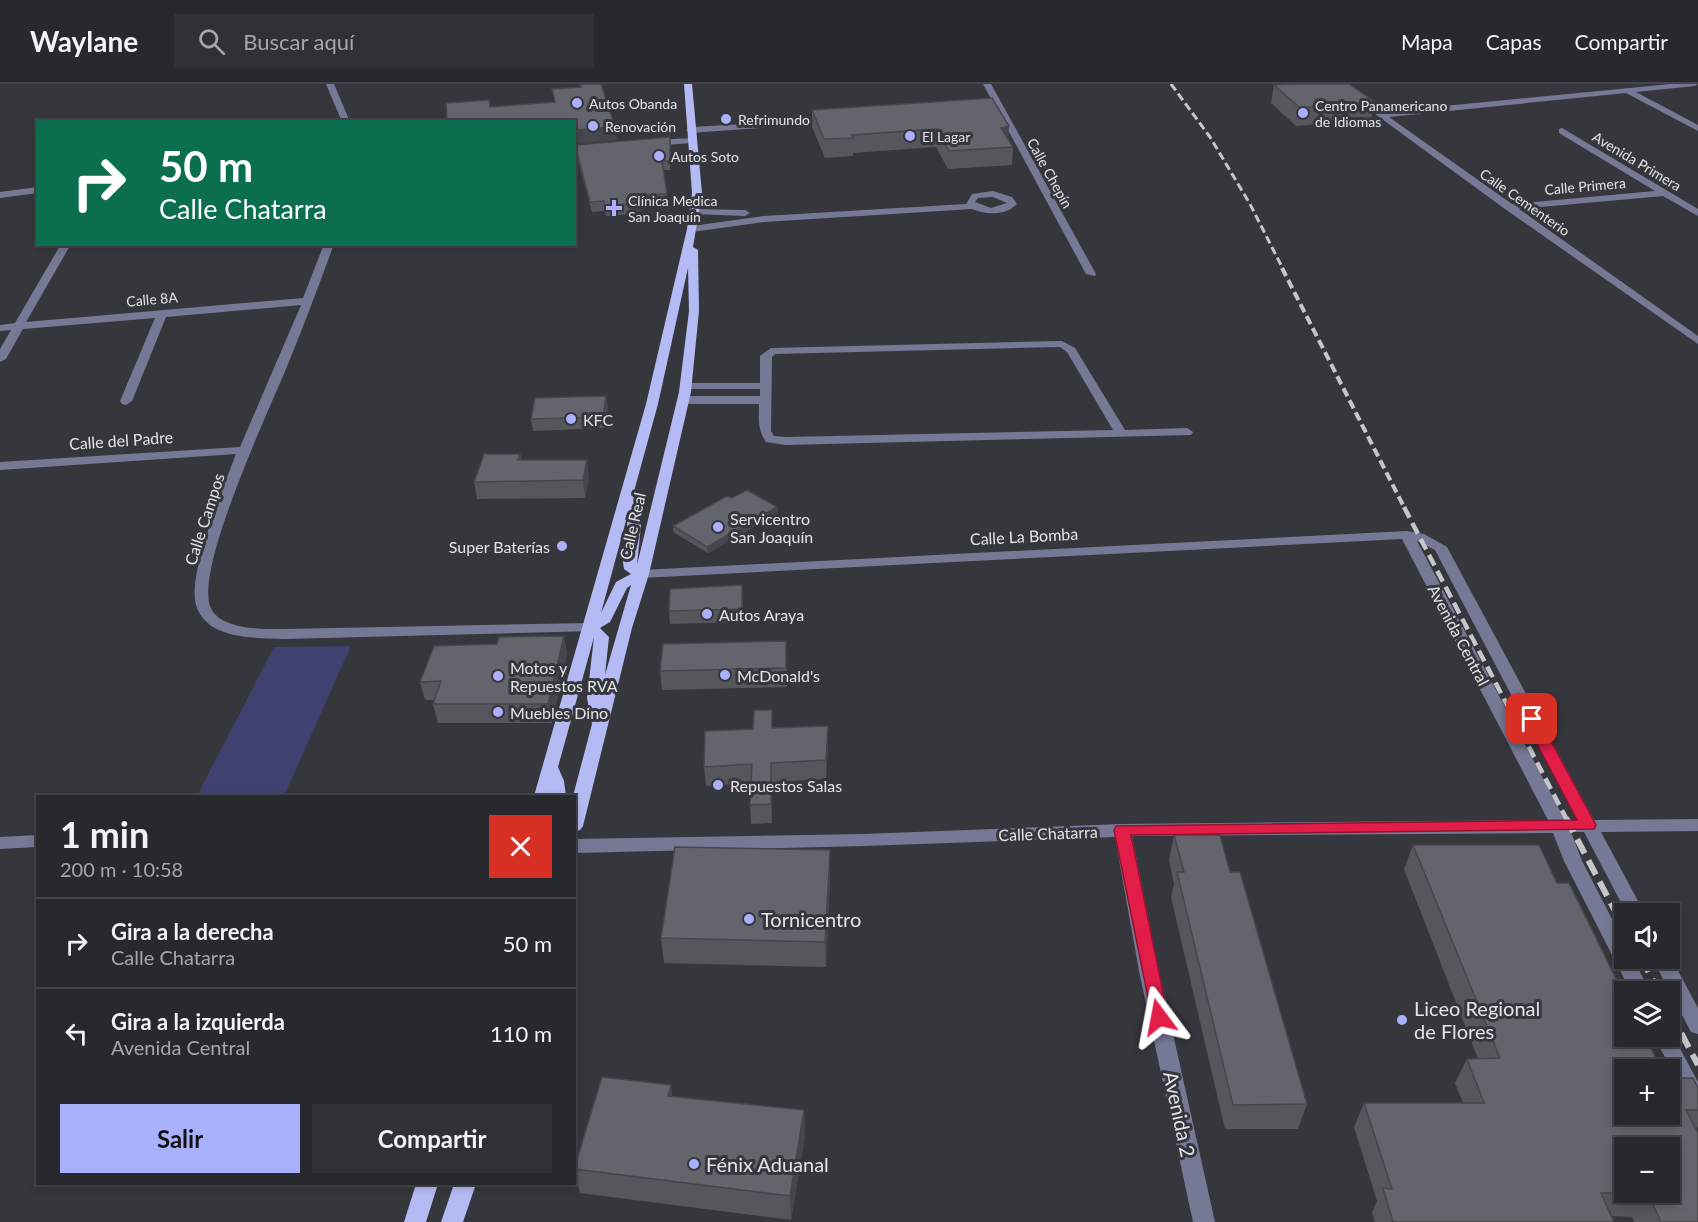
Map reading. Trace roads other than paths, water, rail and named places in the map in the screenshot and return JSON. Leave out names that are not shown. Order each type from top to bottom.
[{"type":"main road","name":"Calle Real","points":[[542,795],[657,385],[692,229],[696,178],[688,84]]},
{"type":"main road","name":"Calle Real","points":[[576,818],[599,726],[642,574],[685,393],[694,311],[692,229]]},
{"type":"main road","points":[[627,496],[632,507],[634,531],[628,561],[631,569],[642,574]]},
{"type":"main road","points":[[588,628],[605,619],[621,585],[642,574]]},
{"type":"main road","points":[[588,628],[602,637],[595,698],[599,726]]},
{"type":"main road","points":[[551,768],[558,795]]},
{"type":"main road","points":[[415,1222],[427,1185]]},
{"type":"main road","points":[[452,1222],[465,1185]]},
{"type":"street","points":[[330,84],[345,120]]},
{"type":"street","name":"Calle Chepín","points":[[987,84],[1091,274]]},
{"type":"street","name":"Calle Cementerio","points":[[1338,84],[1698,341]]},
{"type":"street","points":[[1381,115],[1695,84]]},
{"type":"street","points":[[1628,91],[1698,128]]},
{"type":"street","points":[[989,111],[1000,110]]},
{"type":"street","points":[[637,144],[691,135],[838,120]]},
{"type":"street","name":"Avenida Primera","points":[[1562,131],[1698,213]]},
{"type":"street","points":[[0,195],[36,189]]},
{"type":"street","name":"Calle Primera","points":[[1508,207],[1664,193]]},
{"type":"street","points":[[695,212],[763,216],[971,204]]},
{"type":"street","points":[[692,229],[763,216]]},
{"type":"street","points":[[0,359],[65,246]]},
{"type":"street","name":"Calle Campos","points":[[328,246],[276,381],[244,450],[201,584],[202,607],[218,623],[238,630],[285,634],[588,628]]},
{"type":"street","name":"Calle 8A","points":[[0,327],[307,301]]},
{"type":"street","points":[[126,401],[162,313]]},
{"type":"street","points":[[1122,434],[1071,350],[1062,344],[784,349],[771,351],[766,356],[765,431],[770,439],[786,441],[1122,434],[1187,432]]},
{"type":"street","points":[[685,393],[766,386]]},
{"type":"street","points":[[685,393],[766,400]]},
{"type":"street","name":"Calle del Padre","points":[[0,466],[244,450]]},
{"type":"street","name":"Calle La Bomba","points":[[642,574],[1407,535]]},
{"type":"street","name":"Avenida Central","points":[[1407,535],[1419,537],[1440,547],[1630,903]]},
{"type":"street","name":"Avenida Central","points":[[1407,535],[1564,825],[1573,861],[1635,981]]},
{"type":"street","name":"Calle Chatarra","points":[[576,846],[864,840],[1122,830],[1698,825]]},
{"type":"street","name":"Avenida 2","points":[[1122,830],[1149,971],[1204,1222]]},
{"type":"street","points":[[0,843],[36,841]]},
{"type":"street","points":[[1667,969],[1698,1026]]},
{"type":"street","points":[[1670,1047],[1697,1098]]},
{"type":"railway","points":[[1171,84],[1210,137],[1250,204],[1283,269]]},
{"type":"railway","points":[[1282,268],[1405,509]]},
{"type":"railway","points":[[1404,507],[1567,820]]},
{"type":"railway","points":[[1566,818],[1614,909]]},
{"type":"railway","points":[[1647,969],[1653,981]]},
{"type":"railway","points":[[1680,1031],[1698,1065]]},
{"type":"place","name":"Autos Obanda","points":[[577,103]]},
{"type":"place","name":"Centro Panamericano de Idiomas","points":[[1303,113]]},
{"type":"place","name":"Refrimundo","points":[[726,119]]},
{"type":"place","name":"Renovación","points":[[593,126]]},
{"type":"place","name":"El Lagar","points":[[910,136]]},
{"type":"place","name":"Autos Soto","points":[[659,156]]},
{"type":"place","name":"Clínica Medica San Joaquín","points":[[614,208]]},
{"type":"place","name":"KFC","points":[[571,419]]},
{"type":"place","name":"Servicentro San Joaquín","points":[[718,527]]},
{"type":"place","name":"Super Baterías","points":[[562,546]]},
{"type":"place","name":"Autos Araya","points":[[707,614]]},
{"type":"place","name":"McDonald's","points":[[725,675]]},
{"type":"place","name":"Motos y Repuestos RVA","points":[[498,676]]},
{"type":"place","name":"Muebles Dino","points":[[498,712]]},
{"type":"place","name":"Repuestos Salas","points":[[718,785]]},
{"type":"place","name":"Tornicentro","points":[[749,919]]},
{"type":"place","name":"Liceo Regional de Flores","points":[[1402,1020]]},
{"type":"place","name":"Fénix Aduanal","points":[[694,1164]]}]
